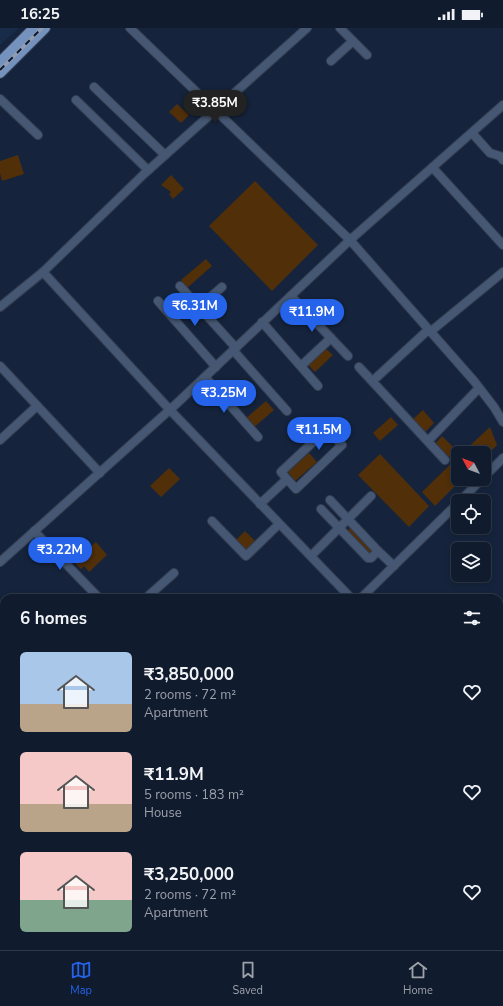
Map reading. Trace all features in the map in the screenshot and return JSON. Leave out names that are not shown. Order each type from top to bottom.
[{"type":"main road","points":[[0,62],[34,28]]},
{"type":"main road","points":[[0,73],[45,28]]},
{"type":"street","points":[[130,28],[350,240],[479,388],[494,407],[503,422]]},
{"type":"street","points":[[0,307],[43,272],[148,170],[201,125],[215,110],[308,28]]},
{"type":"street","points":[[340,28],[367,56]]},
{"type":"street","points":[[331,61],[353,41]]},
{"type":"street","points":[[94,87],[165,155]]},
{"type":"street","points":[[0,99],[38,135]]},
{"type":"street","points":[[76,100],[148,170]]},
{"type":"street","points":[[0,562],[170,410],[350,240],[503,105]]},
{"type":"street","points":[[472,133],[490,153],[500,156],[503,160]]},
{"type":"street","points":[[433,168],[503,245]]},
{"type":"street","points":[[43,272],[170,410],[347,594]]},
{"type":"street","points":[[377,377],[429,331],[503,272]]},
{"type":"street","points":[[180,286],[287,411]]},
{"type":"street","points":[[199,307],[222,287]]},
{"type":"street","points":[[291,296],[348,356]]},
{"type":"street","points":[[158,302],[216,367]]},
{"type":"street","points":[[262,322],[318,386]]},
{"type":"street","points":[[301,366],[331,338]]},
{"type":"street","points":[[0,366],[100,473]]},
{"type":"street","points":[[359,367],[445,460]]},
{"type":"street","points":[[205,377],[258,437]]},
{"type":"street","points":[[428,441],[479,388]]},
{"type":"street","points":[[0,440],[37,406]]},
{"type":"street","points":[[328,429],[342,444],[296,488],[287,479],[281,472],[328,429]]},
{"type":"street","points":[[491,470],[503,458]]},
{"type":"street","points":[[260,504],[287,479]]},
{"type":"street","points":[[467,494],[475,486]]},
{"type":"street","points":[[310,556],[371,496]]},
{"type":"street","points":[[330,500],[394,566]]},
{"type":"street","points":[[321,509],[340,527],[368,558],[371,558],[378,551]]},
{"type":"street","points":[[365,594],[451,510]]},
{"type":"street","points":[[212,521],[246,556],[279,524]]},
{"type":"street","points":[[34,531],[95,594]]},
{"type":"street","points":[[151,594],[174,574]]},
{"type":"shaded area","points":[[0,28],[19,28],[0,45]]},
{"type":"shaded area","points":[[177,104],[189,115],[181,123],[169,112]]},
{"type":"shaded area","points":[[18,155],[24,174],[2,181],[0,161]]},
{"type":"shaded area","points":[[171,175],[184,189],[173,199],[169,194],[171,192],[161,185]]},
{"type":"shaded area","points":[[255,181],[318,245],[272,291],[209,226]]},
{"type":"shaded area","points":[[206,259],[212,266],[187,288],[181,280]]},
{"type":"shaded area","points":[[325,348],[333,355],[315,372],[308,365]]},
{"type":"shaded area","points":[[266,401],[274,410],[253,428],[245,419]]},
{"type":"shaded area","points":[[423,410],[434,423],[425,432],[413,419]]},
{"type":"shaded area","points":[[391,417],[398,425],[380,441],[373,433]]},
{"type":"shaded area","points":[[490,427],[497,445],[491,451],[491,446],[470,446]]},
{"type":"shaded area","points":[[442,436],[452,446],[451,455],[449,457],[436,443]]},
{"type":"shaded area","points":[[309,453],[317,462],[295,481],[288,472]]},
{"type":"shaded area","points":[[380,454],[429,506],[409,527],[358,475]]},
{"type":"shaded area","points":[[451,464],[451,486],[455,486],[435,506],[422,492]]},
{"type":"shaded area","points":[[169,468],[180,479],[161,497],[150,486]]},
{"type":"shaded area","points":[[351,527],[374,551],[368,556],[346,532]]},
{"type":"shaded area","points":[[245,531],[255,541],[244,552],[234,542]]},
{"type":"shaded area","points":[[96,542],[107,555],[89,572],[84,566],[81,569],[74,562]]},
{"type":"railway","points":[[0,70],[42,28]]}]
